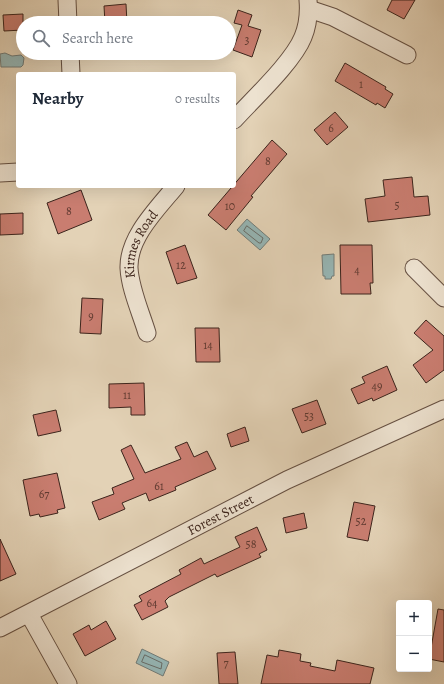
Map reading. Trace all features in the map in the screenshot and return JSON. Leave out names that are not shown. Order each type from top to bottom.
[{"type":"street","points":[[67,0],[68,16]]},
{"type":"street","points":[[236,118],[295,52],[305,32],[308,4],[407,55]]},
{"type":"street","points":[[70,60],[71,72]]},
{"type":"street","points":[[0,173],[16,172]]},
{"type":"street","name":"Kirmes Road","points":[[147,333],[131,282],[129,268],[131,252],[145,226],[174,188]]},
{"type":"street","points":[[414,268],[444,298]]},
{"type":"street","name":"Forest Street","points":[[0,628],[287,480],[444,409]]},
{"type":"street","points":[[29,614],[68,684]]},
{"type":"water","points":[[5,53],[12,56],[16,56],[16,60],[24,60],[23,65],[21,67],[1,67],[0,54]]},
{"type":"water","points":[[247,219],[270,239],[260,250],[237,230]]},
{"type":"water","points":[[334,254],[334,276],[332,276],[331,279],[325,279],[325,276],[323,276],[322,255]]},
{"type":"water","points":[[142,649],[169,662],[163,676],[136,663]]},
{"type":"building","points":[[392,0],[415,0],[404,19],[387,10]]},
{"type":"building","points":[[126,4],[127,16],[105,16],[104,6]]},
{"type":"building","points":[[238,10],[252,15],[248,26],[261,30],[252,57],[236,51],[236,42],[242,25],[236,24]]},
{"type":"building","points":[[23,14],[23,16],[16,16],[16,30],[4,31],[3,15]]},
{"type":"building","points":[[345,63],[386,87],[385,89],[393,94],[385,108],[377,103],[376,105],[335,81]]},
{"type":"building","points":[[335,112],[348,127],[327,145],[314,130]]},
{"type":"building","points":[[272,140],[287,154],[251,196],[253,197],[226,230],[208,215],[231,188],[236,188],[236,182]]},
{"type":"building","points":[[412,177],[414,197],[428,196],[430,215],[368,222],[365,199],[385,196],[383,180]]},
{"type":"building","points":[[81,190],[92,220],[58,234],[47,203]]},
{"type":"building","points":[[23,213],[23,234],[0,235],[0,214]]},
{"type":"building","points":[[185,245],[197,278],[177,284],[166,252]]},
{"type":"building","points":[[340,245],[372,245],[373,283],[370,283],[371,294],[341,294]]},
{"type":"building","points":[[82,298],[103,299],[101,334],[80,333]]},
{"type":"building","points":[[426,320],[444,336],[444,370],[426,383],[413,365],[433,350],[414,333]]},
{"type":"building","points":[[195,328],[219,328],[220,362],[196,362]]},
{"type":"building","points":[[387,366],[397,390],[373,401],[372,398],[358,404],[351,389],[365,383],[362,377]]},
{"type":"building","points":[[144,383],[145,415],[131,415],[131,407],[109,408],[109,384]]},
{"type":"building","points":[[317,400],[326,424],[302,433],[292,409]]},
{"type":"building","points":[[56,410],[61,431],[38,436],[33,415]]},
{"type":"building","points":[[245,427],[249,441],[231,447],[227,434]]},
{"type":"building","points":[[187,442],[194,457],[207,451],[216,469],[175,487],[176,490],[149,501],[146,493],[122,503],[125,509],[99,520],[92,502],[114,494],[112,488],[134,479],[121,450],[131,445],[145,473],[181,459],[175,447]]},
{"type":"building","points":[[57,473],[65,508],[57,510],[58,513],[40,517],[39,514],[30,516],[23,480]]},
{"type":"building","points":[[354,502],[375,506],[368,541],[347,537]]},
{"type":"building","points":[[304,513],[307,528],[286,533],[283,518]]},
{"type":"building","points":[[257,527],[267,550],[259,554],[261,557],[217,577],[215,574],[169,597],[165,601],[168,607],[142,620],[134,605],[142,601],[139,596],[181,574],[179,570],[201,558],[204,564],[240,547],[235,537]]},
{"type":"building","points":[[0,539],[16,574],[0,581]]},
{"type":"building","points":[[438,609],[444,610],[444,662],[432,660],[432,642]]},
{"type":"building","points":[[106,621],[116,639],[85,656],[73,634],[89,625],[91,630]]},
{"type":"building","points":[[279,650],[301,654],[300,661],[311,663],[310,666],[335,671],[337,660],[374,668],[370,684],[261,684],[267,655],[278,657]]},
{"type":"building","points":[[235,652],[238,684],[219,684],[217,653]]}]
